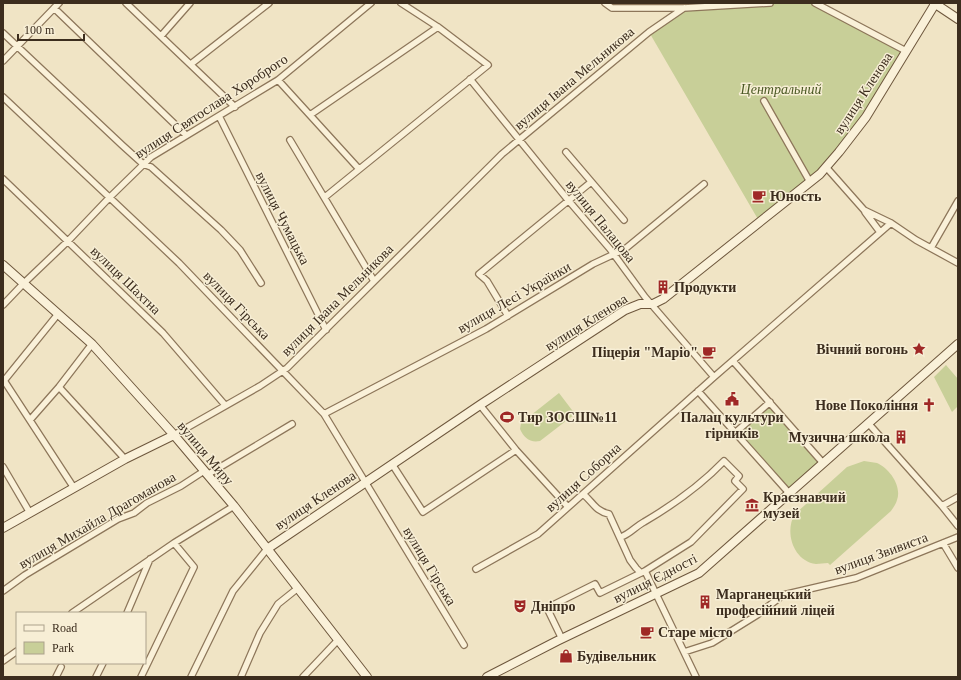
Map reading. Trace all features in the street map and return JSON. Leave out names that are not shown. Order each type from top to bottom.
[{"type":"street","points":[[3,61],[59,3]]},
{"type":"street","points":[[126,3],[235,107]]},
{"type":"street","points":[[161,36],[190,3]]},
{"type":"street","points":[[191,64],[269,3]]},
{"type":"street","name":"вулиця Святослава Хороброго","points":[[3,305],[150,157],[278,80],[371,3]]},
{"type":"street","points":[[325,197],[488,64],[438,27],[401,3]]},
{"type":"street","points":[[605,3],[612,8],[684,8],[706,5],[770,3]]},
{"type":"street","points":[[815,3],[906,51]]},
{"type":"street","points":[[934,3],[958,19]]},
{"type":"street","name":"вулиця Кленова","points":[[267,548],[625,310],[640,304],[653,304],[663,299],[820,174],[866,117],[934,3]]},
{"type":"street","points":[[54,8],[186,135]]},
{"type":"street","name":"вулиця Івана Мельникова","points":[[3,528],[125,459],[174,436],[283,371],[296,360],[502,154],[649,32],[684,8]]},
{"type":"street","points":[[310,115],[438,27]]},
{"type":"street","points":[[3,33],[143,164],[151,167],[221,230],[240,250],[261,283]]},
{"type":"street","points":[[278,80],[359,169]]},
{"type":"street","name":"вулиця Палацова","points":[[470,80],[615,255],[645,297],[653,304],[714,377]]},
{"type":"street","name":"вулиця Гірська","points":[[3,97],[179,263],[324,414],[464,645]]},
{"type":"street","points":[[764,101],[810,182]]},
{"type":"street","name":"вулиця Чумацька","points":[[219,116],[326,330]]},
{"type":"street","points":[[290,140],[374,281]]},
{"type":"street","points":[[566,152],[590,182],[624,220]]},
{"type":"street","points":[[826,167],[864,210],[880,232]]},
{"type":"street","name":"вулиця Шахтна","points":[[3,178],[163,333],[225,405]]},
{"type":"street","points":[[508,316],[487,281],[479,274],[590,182]]},
{"type":"street","name":"вулиця Лесі Українки","points":[[324,414],[486,329],[593,264],[625,249],[704,184]]},
{"type":"street","points":[[931,248],[958,201]]},
{"type":"street","points":[[864,210],[891,223],[916,240],[958,263]]},
{"type":"street","name":"вулиця Соборна","points":[[476,569],[538,534],[733,360],[891,223]]},
{"type":"street","name":"вулиця Миру","points":[[3,265],[92,344],[174,436],[234,506],[367,677]]},
{"type":"street","points":[[58,314],[3,380],[74,488]]},
{"type":"street","points":[[30,420],[59,387],[92,344]]},
{"type":"street","name":"вулиця Єдності","points":[[487,677],[499,674],[562,638],[699,573],[958,344]]},
{"type":"street","points":[[733,360],[823,463]]},
{"type":"street","points":[[59,387],[125,459]]},
{"type":"street","points":[[698,391],[736,432],[789,494]]},
{"type":"street","points":[[736,432],[770,402]]},
{"type":"street","points":[[480,405],[516,450],[568,507]]},
{"type":"street","name":"вулиця Михайла Драгоманова","points":[[3,591],[25,575],[118,519],[134,513],[147,503],[206,473],[292,424]]},
{"type":"street","points":[[868,424],[942,506],[958,526]]},
{"type":"street","points":[[392,464],[423,512],[516,450]]},
{"type":"street","points":[[562,638],[547,608],[595,584],[600,594],[643,572],[691,542],[743,489],[735,481],[738,476],[724,461],[712,474],[679,500],[655,516],[642,522],[626,535],[621,537]]},
{"type":"street","points":[[3,466],[30,513]]},
{"type":"street","points":[[583,494],[596,509],[609,514],[621,537],[630,560],[636,568],[643,572],[656,594],[696,677]]},
{"type":"street","points":[[942,506],[958,497]]},
{"type":"street","points":[[73,612],[174,543],[234,506]]},
{"type":"street","name":"вулиця Звивиста","points":[[684,652],[712,643],[757,615],[783,595],[856,578],[958,537]]},
{"type":"street","points":[[140,677],[194,567],[174,543]]},
{"type":"street","points":[[944,543],[958,568]]},
{"type":"street","points":[[191,677],[233,591],[267,548]]},
{"type":"street","points":[[127,612],[150,559]]},
{"type":"street","points":[[241,677],[260,633],[278,604],[298,588]]},
{"type":"street","points":[[303,677],[338,640]]},
{"type":"street","points":[[3,661],[16,652]]},
{"type":"street","points":[[96,677],[103,664]]},
{"type":"street","points":[[56,677],[61,666]]},
{"type":"green space","name":"Центральний","points":[[770,3],[815,3],[906,51],[866,117],[820,174],[759,221],[649,32],[684,8]]},
{"type":"green space","points":[[946,365],[958,379],[958,406],[952,412],[934,377]]},
{"type":"green space","points":[[559,393],[575,414],[540,441],[528,439],[523,435],[520,429],[521,423]]},
{"type":"green space","points":[[769,406],[820,463],[789,490],[738,432]]},
{"type":"green space","points":[[864,461],[877,463],[886,469],[894,478],[898,489],[895,504],[891,511],[830,565],[828,563],[816,564],[808,562],[796,551],[793,544],[790,529],[795,514],[847,467]]},
{"type":"place","name":"Юность","points":[[759,196]]},
{"type":"place","name":"Продукти","points":[[663,287]]},
{"type":"place","name":"Вічний вогонь","points":[[919,349]]},
{"type":"place","name":"Піцерія \"Маріо\"","points":[[709,352]]},
{"type":"place","name":"Палац культури гірників","points":[[732,399]]},
{"type":"place","name":"Нове Покоління","points":[[929,405]]},
{"type":"place","name":"Тир ЗОСШ№11","points":[[507,417]]},
{"type":"place","name":"Музична школа","points":[[901,437]]},
{"type":"place","name":"Краєзнавчий музей","points":[[752,505]]},
{"type":"place","name":"Марганецький професійний ліцей","points":[[705,602]]},
{"type":"place","name":"Дніпро","points":[[520,606]]},
{"type":"place","name":"Старе місто","points":[[647,632]]},
{"type":"place","name":"Будівельник","points":[[566,656]]}]
